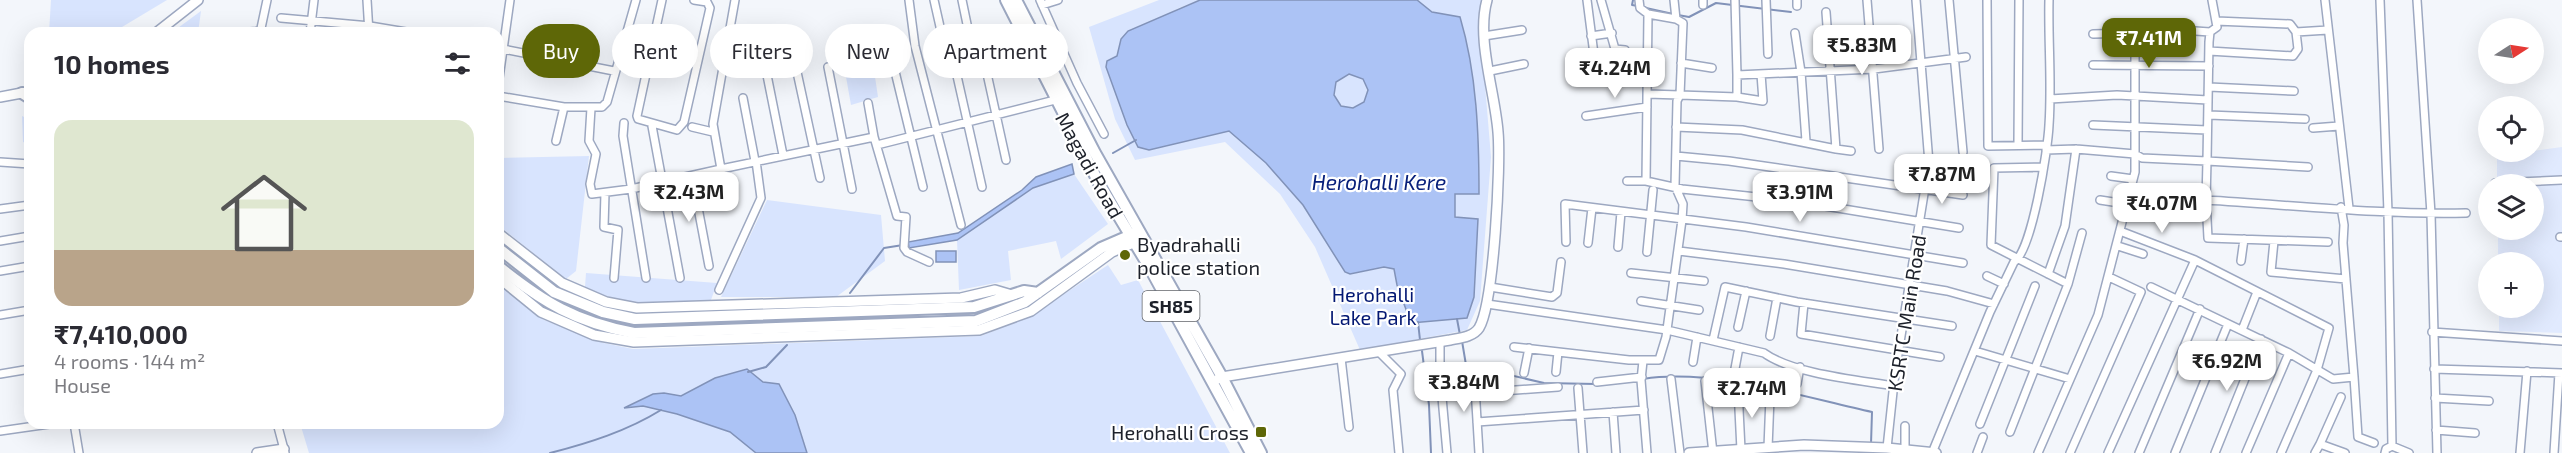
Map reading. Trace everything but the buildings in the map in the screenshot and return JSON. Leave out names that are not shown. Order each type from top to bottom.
[{"type":"main road","name":"Magadi Road","points":[[1006,0],[1018,24]]},
{"type":"main road","name":"Magadi Road","points":[[1016,0],[1064,91],[1091,157]]},
{"type":"main road","name":"Magadi Road","points":[[1044,78],[1055,100],[1091,157],[1134,237],[1155,268],[1261,453]]},
{"type":"main road","points":[[504,270],[564,312],[598,326],[634,333],[976,321],[1025,302],[1101,248],[1117,239],[1134,237]]},
{"type":"main road","points":[[504,253],[554,292],[603,312],[635,319],[974,307],[1024,291],[1038,293]]},
{"type":"main road","name":"Magadi Road","points":[[1218,380],[1251,453]]},
{"type":"street","points":[[164,27],[198,0]]},
{"type":"street","points":[[261,27],[267,0]]},
{"type":"street","points":[[311,27],[314,0]]},
{"type":"street","points":[[367,0],[369,27]]},
{"type":"street","points":[[504,32],[510,0]]},
{"type":"street","points":[[629,24],[636,0]]},
{"type":"street","points":[[662,0],[637,116],[638,119],[677,130],[684,122],[710,8],[707,2],[694,0]]},
{"type":"street","points":[[733,24],[735,0]]},
{"type":"street","points":[[909,0],[915,46],[961,225]]},
{"type":"street","points":[[934,0],[939,24]]},
{"type":"street","points":[[962,0],[967,24]]},
{"type":"street","points":[[1058,0],[1041,2],[1077,83],[1104,134]]},
{"type":"street","points":[[1218,380],[1445,341],[1470,335],[1480,326],[1490,287],[1499,157],[1484,36],[1484,13],[1487,0]]},
{"type":"street","points":[[1587,0],[1595,62]]},
{"type":"street","points":[[1601,0],[1615,49],[1625,50]]},
{"type":"street","points":[[1514,347],[1643,361],[1659,360],[1667,330],[1682,220],[1683,204],[1675,186],[1683,23],[1676,19],[1648,14],[1640,8],[1639,0]]},
{"type":"street","points":[[1674,0],[1676,19]]},
{"type":"street","points":[[1766,0],[1768,54]]},
{"type":"street","points":[[1867,0],[1880,149]]},
{"type":"street","name":"KSRTC Main Road","points":[[1896,450],[1894,386],[1930,151],[1916,0]]},
{"type":"street","points":[[1949,0],[1964,152]]},
{"type":"street","points":[[1987,0],[1988,146],[2018,144],[2135,154],[2142,158],[2308,166]]},
{"type":"street","points":[[2018,144],[2019,0]]},
{"type":"street","points":[[1689,453],[1774,449],[1804,445],[1934,453],[1994,304],[2014,262],[2020,258],[2033,225],[2046,147],[2050,99],[2049,0]]},
{"type":"street","points":[[2093,34],[2181,30],[2210,32],[2216,30],[2212,0]]},
{"type":"street","points":[[2325,0],[2339,126],[2345,207],[2343,243],[2358,437],[2374,443]]},
{"type":"street","points":[[2380,0],[2388,212],[2392,446]]},
{"type":"street","points":[[2417,0],[2431,214],[2432,332],[2437,453]]},
{"type":"street","points":[[1735,4],[1737,97]]},
{"type":"street","points":[[1826,12],[1836,149]]},
{"type":"street","points":[[1646,181],[1648,14]]},
{"type":"street","points":[[281,18],[356,27]]},
{"type":"street","points":[[2209,51],[2293,56],[2297,53],[2296,32],[2290,24],[2216,21]]},
{"type":"street","points":[[1484,36],[1522,30]]},
{"type":"street","points":[[2296,32],[2328,30]]},
{"type":"street","points":[[2210,32],[2206,200],[2208,238],[2328,242]]},
{"type":"street","points":[[1591,36],[1612,33]]},
{"type":"street","points":[[1795,33],[1801,72],[1806,141]]},
{"type":"street","points":[[2038,453],[2098,315],[2118,246],[2133,179],[2135,154],[2137,66],[2134,33]]},
{"type":"street","points":[[504,49],[612,71]]},
{"type":"street","points":[[1737,75],[1874,69],[1966,57]]},
{"type":"street","points":[[1682,63],[1712,68]]},
{"type":"street","points":[[1490,71],[1524,64]]},
{"type":"street","points":[[2093,65],[2209,66]]},
{"type":"street","points":[[1647,94],[1737,97],[1763,101],[1761,74]]},
{"type":"street","points":[[504,97],[564,107],[602,107],[607,102],[612,78]]},
{"type":"street","points":[[723,78],[713,132],[727,203]]},
{"type":"street","points":[[768,78],[783,155]]},
{"type":"street","points":[[798,78],[820,178]]},
{"type":"street","points":[[830,78],[852,189]]},
{"type":"street","points":[[897,78],[923,187]]},
{"type":"street","points":[[958,78],[982,187]]},
{"type":"street","points":[[988,78],[1006,160]]},
{"type":"street","points":[[1064,91],[1077,83]]},
{"type":"street","points":[[2209,87],[2294,91]]},
{"type":"street","points":[[0,97],[24,94]]},
{"type":"street","points":[[2050,99],[2137,95],[2208,100]]},
{"type":"street","points":[[719,290],[761,198],[743,98]]},
{"type":"street","points":[[877,145],[1055,100]]},
{"type":"street","points":[[868,103],[874,136],[897,216],[906,217],[904,248],[929,262]]},
{"type":"street","points":[[556,141],[564,107]]},
{"type":"street","points":[[1586,116],[1647,107]]},
{"type":"street","points":[[591,108],[589,141],[596,154],[590,184],[592,194],[631,189],[874,136]]},
{"type":"street","points":[[2209,115],[2305,119]]},
{"type":"street","points":[[624,123],[623,136],[646,278]]},
{"type":"street","points":[[2093,125],[2136,125],[2207,130]]},
{"type":"street","points":[[652,126],[680,278]]},
{"type":"street","points":[[2313,128],[2339,126]]},
{"type":"street","points":[[692,127],[713,132]]},
{"type":"street","points":[[1677,127],[1742,130],[1851,151]]},
{"type":"street","points":[[2048,274],[2065,226],[2076,149]]},
{"type":"street","points":[[1676,156],[1729,161],[1963,195]]},
{"type":"street","points":[[0,162],[24,164]]},
{"type":"street","points":[[2043,167],[1994,168],[1990,245],[2068,284]]},
{"type":"street","points":[[692,176],[709,266]]},
{"type":"street","points":[[2111,176],[2133,179]]},
{"type":"street","points":[[2544,181],[2562,180]]},
{"type":"street","points":[[1627,181],[1646,181],[1795,201],[1959,228]]},
{"type":"street","points":[[1647,252],[1653,190]]},
{"type":"street","points":[[2130,192],[2206,200],[2345,207],[2388,212],[2466,213]]},
{"type":"street","points":[[605,193],[604,227],[618,230],[614,278]]},
{"type":"street","points":[[2100,200],[2126,204]]},
{"type":"street","points":[[1566,242],[1565,204],[1746,227],[1963,263]]},
{"type":"street","points":[[0,209],[24,206]]},
{"type":"street","points":[[1588,243],[1592,208]]},
{"type":"street","points":[[1618,247],[1621,212]]},
{"type":"street","points":[[2121,231],[2195,260],[2329,328],[2317,370],[2281,453]]},
{"type":"street","points":[[2010,432],[2068,284],[2082,233]]},
{"type":"street","points":[[0,241],[24,237]]},
{"type":"street","points":[[504,282],[541,312],[594,335],[634,342],[979,330],[1031,311],[1134,237]]},
{"type":"street","points":[[504,238],[561,283],[606,302],[637,308],[961,298],[995,290],[1012,295]]},
{"type":"street","points":[[2241,261],[2244,239]]},
{"type":"street","points":[[2274,240],[2271,272],[2346,279]]},
{"type":"street","points":[[2118,246],[2143,254]]},
{"type":"street","points":[[1679,251],[1784,264],[1910,287],[1947,291],[1994,304]]},
{"type":"street","points":[[2108,453],[2195,260]]},
{"type":"street","points":[[1490,287],[1552,297],[1557,293],[1561,262]]},
{"type":"street","points":[[0,271],[24,267]]},
{"type":"street","points":[[1631,273],[1704,281]]},
{"type":"street","points":[[1987,276],[2004,284]]},
{"type":"street","points":[[2070,453],[2141,292],[2109,277]]},
{"type":"street","points":[[1980,424],[2035,286]]},
{"type":"street","points":[[2151,287],[2289,353],[2334,379],[2354,377]]},
{"type":"street","points":[[1713,340],[1723,288],[1952,326]]},
{"type":"street","points":[[1738,327],[1746,291]]},
{"type":"street","points":[[2242,330],[2258,292]]},
{"type":"street","points":[[1770,336],[1777,298]]},
{"type":"street","points":[[1641,301],[1699,310]]},
{"type":"street","points":[[1804,303],[1801,334],[1940,357]]},
{"type":"street","points":[[1487,304],[1667,330],[1739,347],[1815,374],[1894,386]]},
{"type":"street","points":[[2139,453],[2200,309]]},
{"type":"street","points":[[0,315],[24,311]]},
{"type":"street","points":[[2175,453],[2228,324]]},
{"type":"street","points":[[2432,332],[2562,341]]},
{"type":"street","points":[[1693,362],[1697,337]]},
{"type":"street","points":[[2215,453],[2261,339]]},
{"type":"street","points":[[1445,341],[1440,375],[1448,453]]},
{"type":"street","points":[[1734,374],[1739,347]]},
{"type":"street","points":[[1524,373],[1529,348]]},
{"type":"street","points":[[1975,351],[2035,366],[2070,379]]},
{"type":"street","points":[[1379,352],[1401,374],[1393,390],[1399,453]]},
{"type":"street","points":[[1556,372],[1558,352]]},
{"type":"street","points":[[2246,453],[2289,353]]},
{"type":"street","points":[[1341,358],[1348,427]]},
{"type":"street","points":[[1643,361],[1647,453]]},
{"type":"street","points":[[1797,384],[1800,367]]},
{"type":"street","points":[[2434,369],[2527,370],[2560,373],[2554,453]]},
{"type":"street","points":[[0,374],[24,370]]},
{"type":"street","points":[[2520,453],[2527,370]]},
{"type":"street","points":[[1474,371],[1479,453]]},
{"type":"street","points":[[1597,382],[1642,378]]},
{"type":"street","points":[[1671,380],[1680,453]]},
{"type":"street","points":[[1705,381],[1713,452]]},
{"type":"street","points":[[1475,393],[1558,387]]},
{"type":"street","points":[[1578,388],[1583,453]]},
{"type":"street","points":[[1738,389],[1744,451]]},
{"type":"street","points":[[1770,397],[1774,449]]},
{"type":"street","points":[[2315,453],[2341,397]]},
{"type":"street","points":[[2435,398],[2489,401]]},
{"type":"street","points":[[1477,422],[1644,410]]},
{"type":"street","points":[[1613,412],[1616,453]]},
{"type":"street","points":[[1896,450],[1905,426]]},
{"type":"street","points":[[0,431],[24,428]]},
{"type":"street","points":[[75,429],[79,453]]},
{"type":"street","points":[[257,453],[285,451],[279,429]]},
{"type":"street","points":[[2436,430],[2475,433]]},
{"type":"street","points":[[1977,453],[1983,437]]},
{"type":"street","points":[[2320,444],[2345,453]]},
{"type":"street","points":[[2385,453],[2386,449],[2392,446],[2409,453]]},
{"type":"shaded area","points":[[2562,147],[2562,333],[2499,331],[2499,318],[2544,318],[2544,252],[2498,252],[2498,240],[2544,240],[2544,174],[2497,174],[2497,162],[2544,162],[2544,149]]},
{"type":"green space","points":[[51,0],[167,0],[122,27],[49,27]]},
{"type":"green space","name":"Herohalli Lake Park","points":[[1159,0],[1200,0],[1179,8],[1121,39],[1118,66],[1121,94],[1128,122],[1138,147],[1229,131],[1266,163],[1303,205],[1345,272],[1350,274],[1389,267],[1394,269],[1397,285],[1478,219],[1455,217],[1455,193],[1479,194],[1477,128],[1466,39],[1460,18],[1432,12],[1417,0],[1483,0],[1479,13],[1491,157],[1480,301],[1467,330],[1360,350],[1315,247],[1280,194],[1225,142],[1135,160],[1115,119],[1089,27]]},
{"type":"green space","points":[[201,11],[199,27],[179,27]]},
{"type":"green space","points":[[1351,74],[1363,79],[1368,91],[1363,103],[1351,108],[1339,103],[1334,91],[1339,79]]},
{"type":"green space","points":[[846,78],[875,78],[878,97],[851,105]]},
{"type":"green space","points":[[22,116],[24,117],[23,142]]},
{"type":"green space","points":[[589,156],[576,271],[566,279],[504,230],[504,158]]},
{"type":"green space","points":[[1074,174],[1108,224],[1061,259],[1056,241],[1008,251],[1011,280],[959,290],[957,240],[1033,188]]},
{"type":"green space","points":[[767,200],[881,215],[885,261],[836,297],[721,297]]},
{"type":"green space","points":[[1108,265],[1121,285],[1138,280],[1230,453],[309,453],[302,429],[504,429],[504,288],[544,320],[604,343],[633,349],[981,336],[1031,316]]},
{"type":"green space","points":[[586,273],[717,283],[711,300],[662,303],[632,301],[616,299],[585,287]]},
{"type":"water","name":"Herohalli Kere","points":[[1200,0],[1417,0],[1432,12],[1460,17],[1470,61],[1476,105],[1478,150],[1479,194],[1455,194],[1455,217],[1478,219],[1474,297],[1467,318],[1411,323],[1397,285],[1394,269],[1384,267],[1350,274],[1345,272],[1303,205],[1266,163],[1229,131],[1149,150],[1138,147],[1127,125],[1106,67],[1107,61],[1117,56],[1121,39],[1128,31]],"holes":[[[1349,74],[1363,79],[1368,90],[1364,102],[1353,108],[1341,106],[1334,95],[1336,82]]]},
{"type":"water","points":[[1072,164],[1074,174],[1033,188],[957,240],[909,248],[908,242],[958,233],[1022,190],[1036,177]]},
{"type":"water","points":[[936,251],[956,251],[956,262],[936,262]]},
{"type":"water","points":[[747,369],[763,382],[779,384],[795,415],[807,453],[756,453],[730,432],[677,414],[643,406],[624,408],[653,394],[681,396],[715,378]]},
{"type":"waterway","points":[[1633,0],[1632,5],[1638,6]]},
{"type":"waterway","points":[[1678,15],[1689,17],[1716,3],[1791,12]]},
{"type":"waterway","points":[[1646,8],[1673,14]]},
{"type":"waterway","points":[[1113,153],[1136,140]]},
{"type":"waterway","points":[[850,293],[884,248],[903,245]]},
{"type":"waterway","points":[[1457,319],[1460,335]]},
{"type":"waterway","points":[[1418,322],[1420,340]]},
{"type":"waterway","points":[[1462,341],[1466,365],[1544,383],[1596,384]]},
{"type":"waterway","points":[[748,372],[766,367],[787,345]]},
{"type":"waterway","points":[[1422,351],[1429,405],[1431,453]]},
{"type":"waterway","points":[[1643,379],[1699,377],[1728,381],[1788,392],[1872,412],[1871,444]]},
{"type":"waterway","points":[[1608,384],[1626,382]]},
{"type":"waterway","points":[[550,453],[607,436],[661,410]]},
{"type":"place","name":"Byadrahalli police station","points":[[1125,255]]},
{"type":"place","name":"Herohalli Cross","points":[[1261,432]]}]
